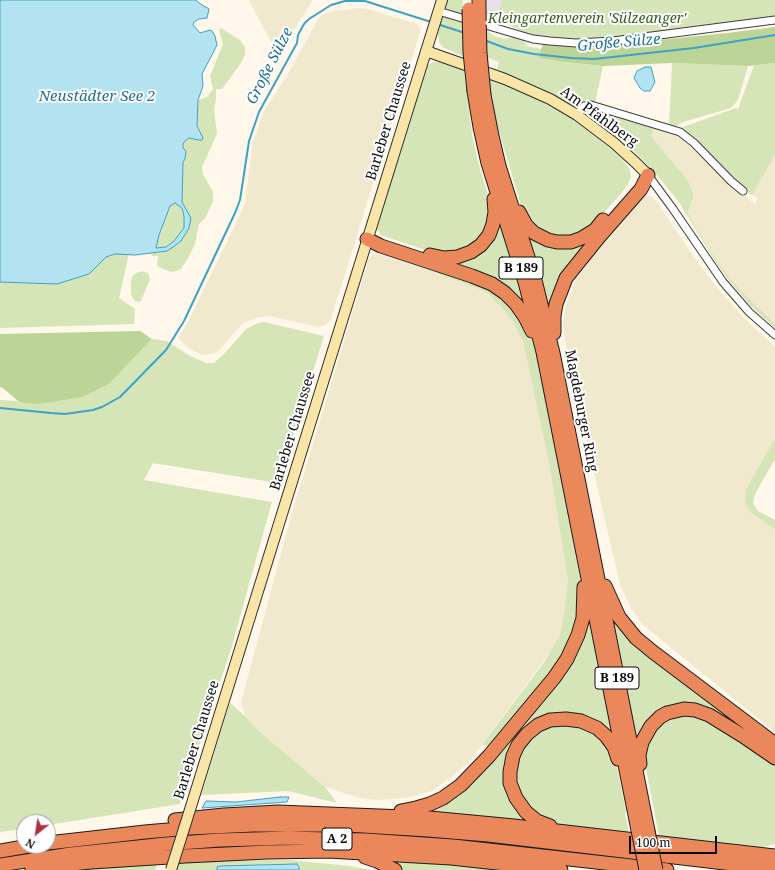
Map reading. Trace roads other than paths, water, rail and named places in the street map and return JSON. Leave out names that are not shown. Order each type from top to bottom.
[{"type":"highway","name":"Magdeburger Ring","points":[[474,5],[480,53],[480,127],[488,163],[552,375]]},
{"type":"highway","name":"Magdeburger Ring","points":[[479,93],[503,180],[536,283],[552,375],[643,831]]},
{"type":"highway","points":[[367,239],[384,240],[444,258],[457,257],[471,252],[481,245],[486,239],[492,228],[494,219],[494,203],[486,170],[488,163]]},
{"type":"highway","points":[[367,239],[381,246],[477,278],[501,290],[516,304],[525,317],[533,333],[541,366],[552,375],[561,370],[555,337],[554,316],[562,287],[578,262],[641,189],[648,175]]},
{"type":"highway","points":[[503,180],[510,187],[520,216],[530,229],[538,236],[548,240],[566,242],[582,238],[595,230],[635,183],[648,175]]},
{"type":"highway","points":[[587,550],[613,605],[623,623],[634,635],[653,652],[775,744]]},
{"type":"highway","points":[[369,815],[420,807],[443,798],[456,789],[474,774],[554,678],[576,642],[582,624],[587,550]]},
{"type":"highway","points":[[579,834],[537,821],[522,808],[514,793],[510,778],[510,765],[518,745],[530,731],[538,725],[550,720],[566,719],[581,721],[597,728],[606,736],[614,747],[619,761],[627,798],[637,802],[646,794],[640,761],[642,742],[648,730],[655,722],[663,715],[672,712],[690,709],[709,715],[775,758]]},
{"type":"highway","points":[[145,832],[176,820],[240,814],[278,812],[369,815],[459,820],[775,856]]},
{"type":"highway","name":"A 2","points":[[56,842],[170,829],[253,825],[388,827],[488,835],[775,869]]},
{"type":"highway","name":"B 189","points":[[643,831],[646,870]]},
{"type":"highway","name":"B 189","points":[[643,831],[656,870]]},
{"type":"highway","name":"A 2","points":[[4,864],[71,854],[166,844],[302,838],[366,840],[453,846],[666,870]]},
{"type":"highway","points":[[0,851],[16,848]]},
{"type":"highway","points":[[736,852],[775,848]]},
{"type":"highway","points":[[4,864],[33,868],[91,862],[185,856],[328,851],[451,858],[561,870]]},
{"type":"highway","points":[[328,851],[368,858],[394,870]]},
{"type":"street","name":"Barleber Chaussee","points":[[171,870],[442,0]]},
{"type":"street","points":[[436,19],[550,42],[576,43],[613,41],[775,20]]},
{"type":"street","name":"Am Pfahlberg","points":[[426,51],[524,86],[550,99],[577,116],[614,143],[636,162],[668,200],[726,286],[749,312],[775,335]]},
{"type":"street","points":[[577,116],[583,107],[590,105],[680,132],[691,140],[731,181],[743,191]]},
{"type":"water","name":"Neustädter See 2","points":[[0,0],[196,0],[209,9],[207,18],[199,19],[194,22],[193,25],[200,33],[210,30],[212,31],[217,45],[202,74],[203,86],[198,100],[197,126],[203,138],[202,140],[199,140],[189,138],[183,144],[183,148],[186,151],[183,162],[182,202],[191,218],[189,228],[181,241],[167,251],[135,255],[115,254],[106,257],[89,274],[57,284],[0,282]],"holes":[[[175,203],[182,208],[184,228],[174,241],[166,247],[156,248],[159,235],[170,206]]]},
{"type":"water","points":[[645,67],[651,67],[655,82],[650,91],[644,91],[640,88],[634,78],[637,71]]},
{"type":"water","points":[[289,797],[287,802],[202,808],[206,801],[236,802]]},
{"type":"water","points":[[297,864],[299,870],[217,870],[217,867],[220,866]]},
{"type":"waterway","name":"Große Sülze","points":[[0,408],[65,414],[93,410],[102,407],[120,397],[166,350],[184,321],[235,213],[240,200],[249,141],[259,112],[297,43],[298,35],[304,24],[309,19],[331,5],[345,1],[365,1],[431,22]]},
{"type":"waterway","name":"Große Sülze","points":[[437,24],[465,33]]},
{"type":"waterway","name":"Große Sülze","points":[[484,40],[508,49],[534,54],[594,59],[694,48],[775,35]]},
{"type":"park label","name":"Kleingartenverein 'Sülzeanger'","points":[[587,19]]}]
